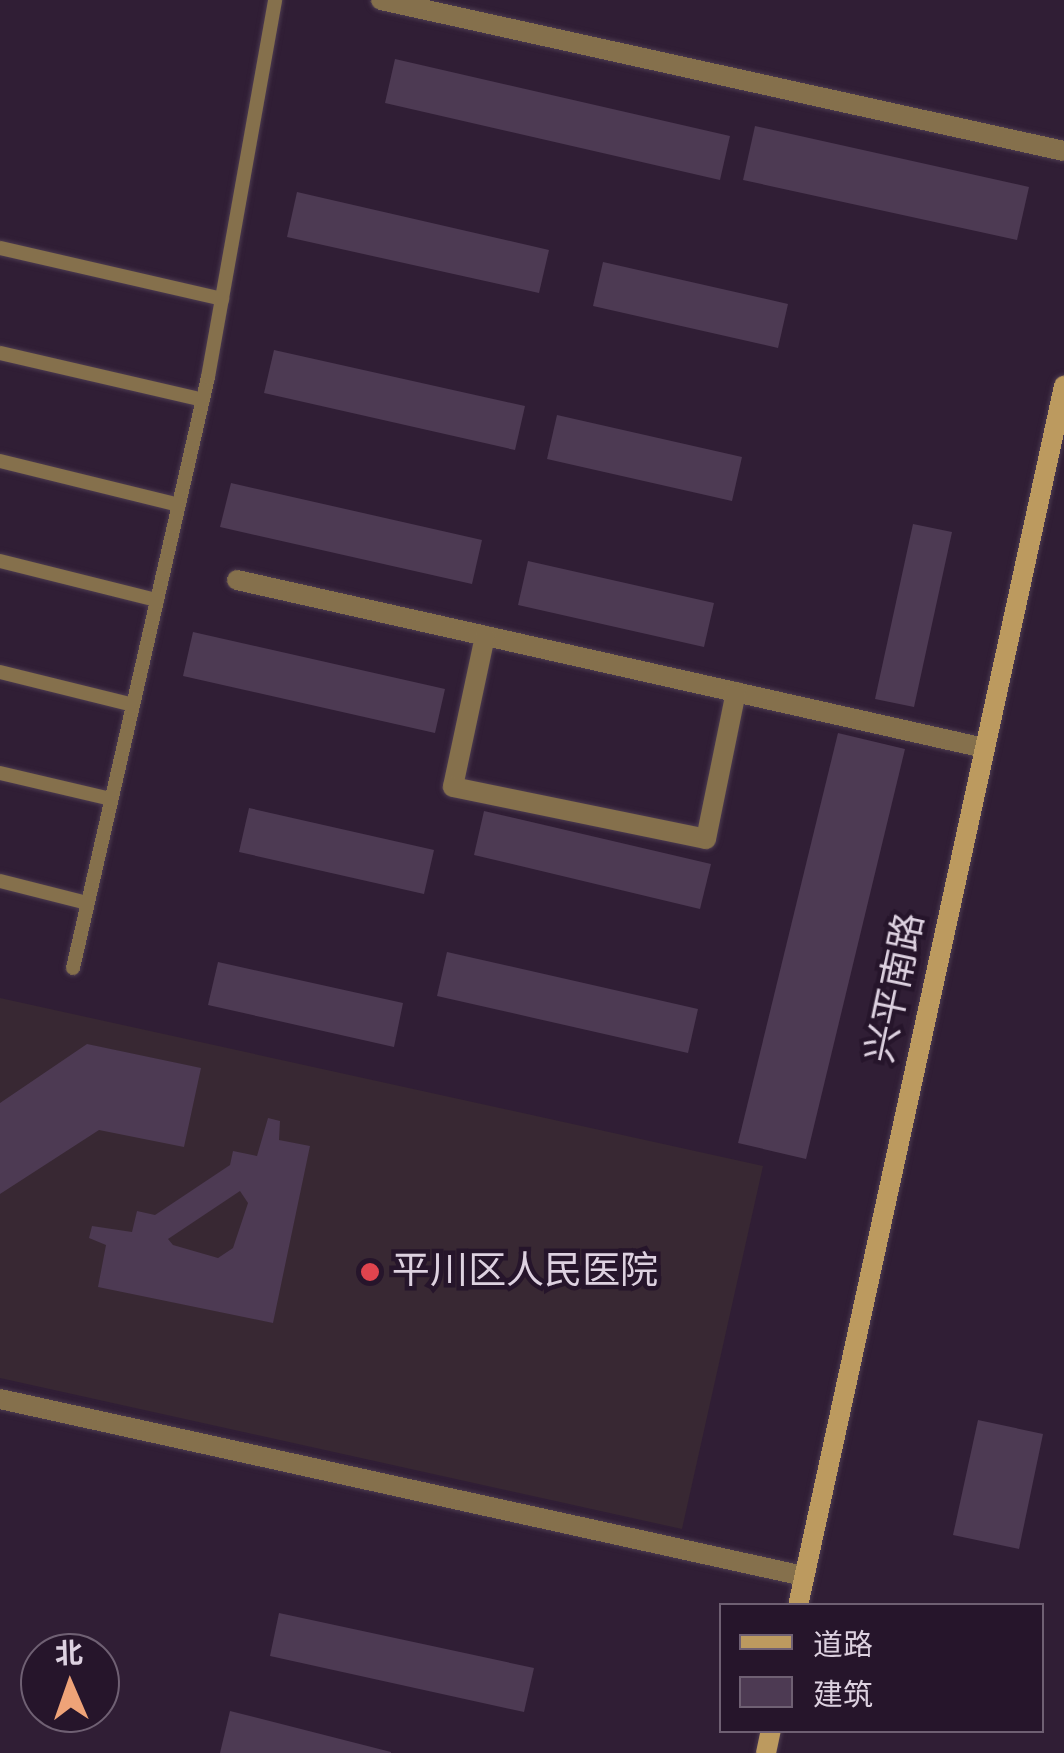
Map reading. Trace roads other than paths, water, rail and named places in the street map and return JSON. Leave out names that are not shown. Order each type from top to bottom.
[{"type":"main road","name":"兴平南路","points":[[799,1603],[1064,386]]},
{"type":"street","points":[[381,0],[1064,152]]},
{"type":"street","points":[[237,580],[984,748]]},
{"type":"street","points":[[484,636],[453,787],[706,838],[736,692]]},
{"type":"street","points":[[0,1398],[804,1576]]},
{"type":"lane","points":[[73,968],[203,400],[275,0]]},
{"type":"lane","points":[[0,248],[222,299]]},
{"type":"lane","points":[[0,353],[203,400]]},
{"type":"lane","points":[[0,461],[179,506]]},
{"type":"lane","points":[[0,560],[157,600]]},
{"type":"lane","points":[[0,672],[133,706]]},
{"type":"lane","points":[[0,772],[111,799]]},
{"type":"lane","points":[[0,882],[88,903]]},
{"type":"place","name":"平川区人民医院","points":[[370,1272]]}]
